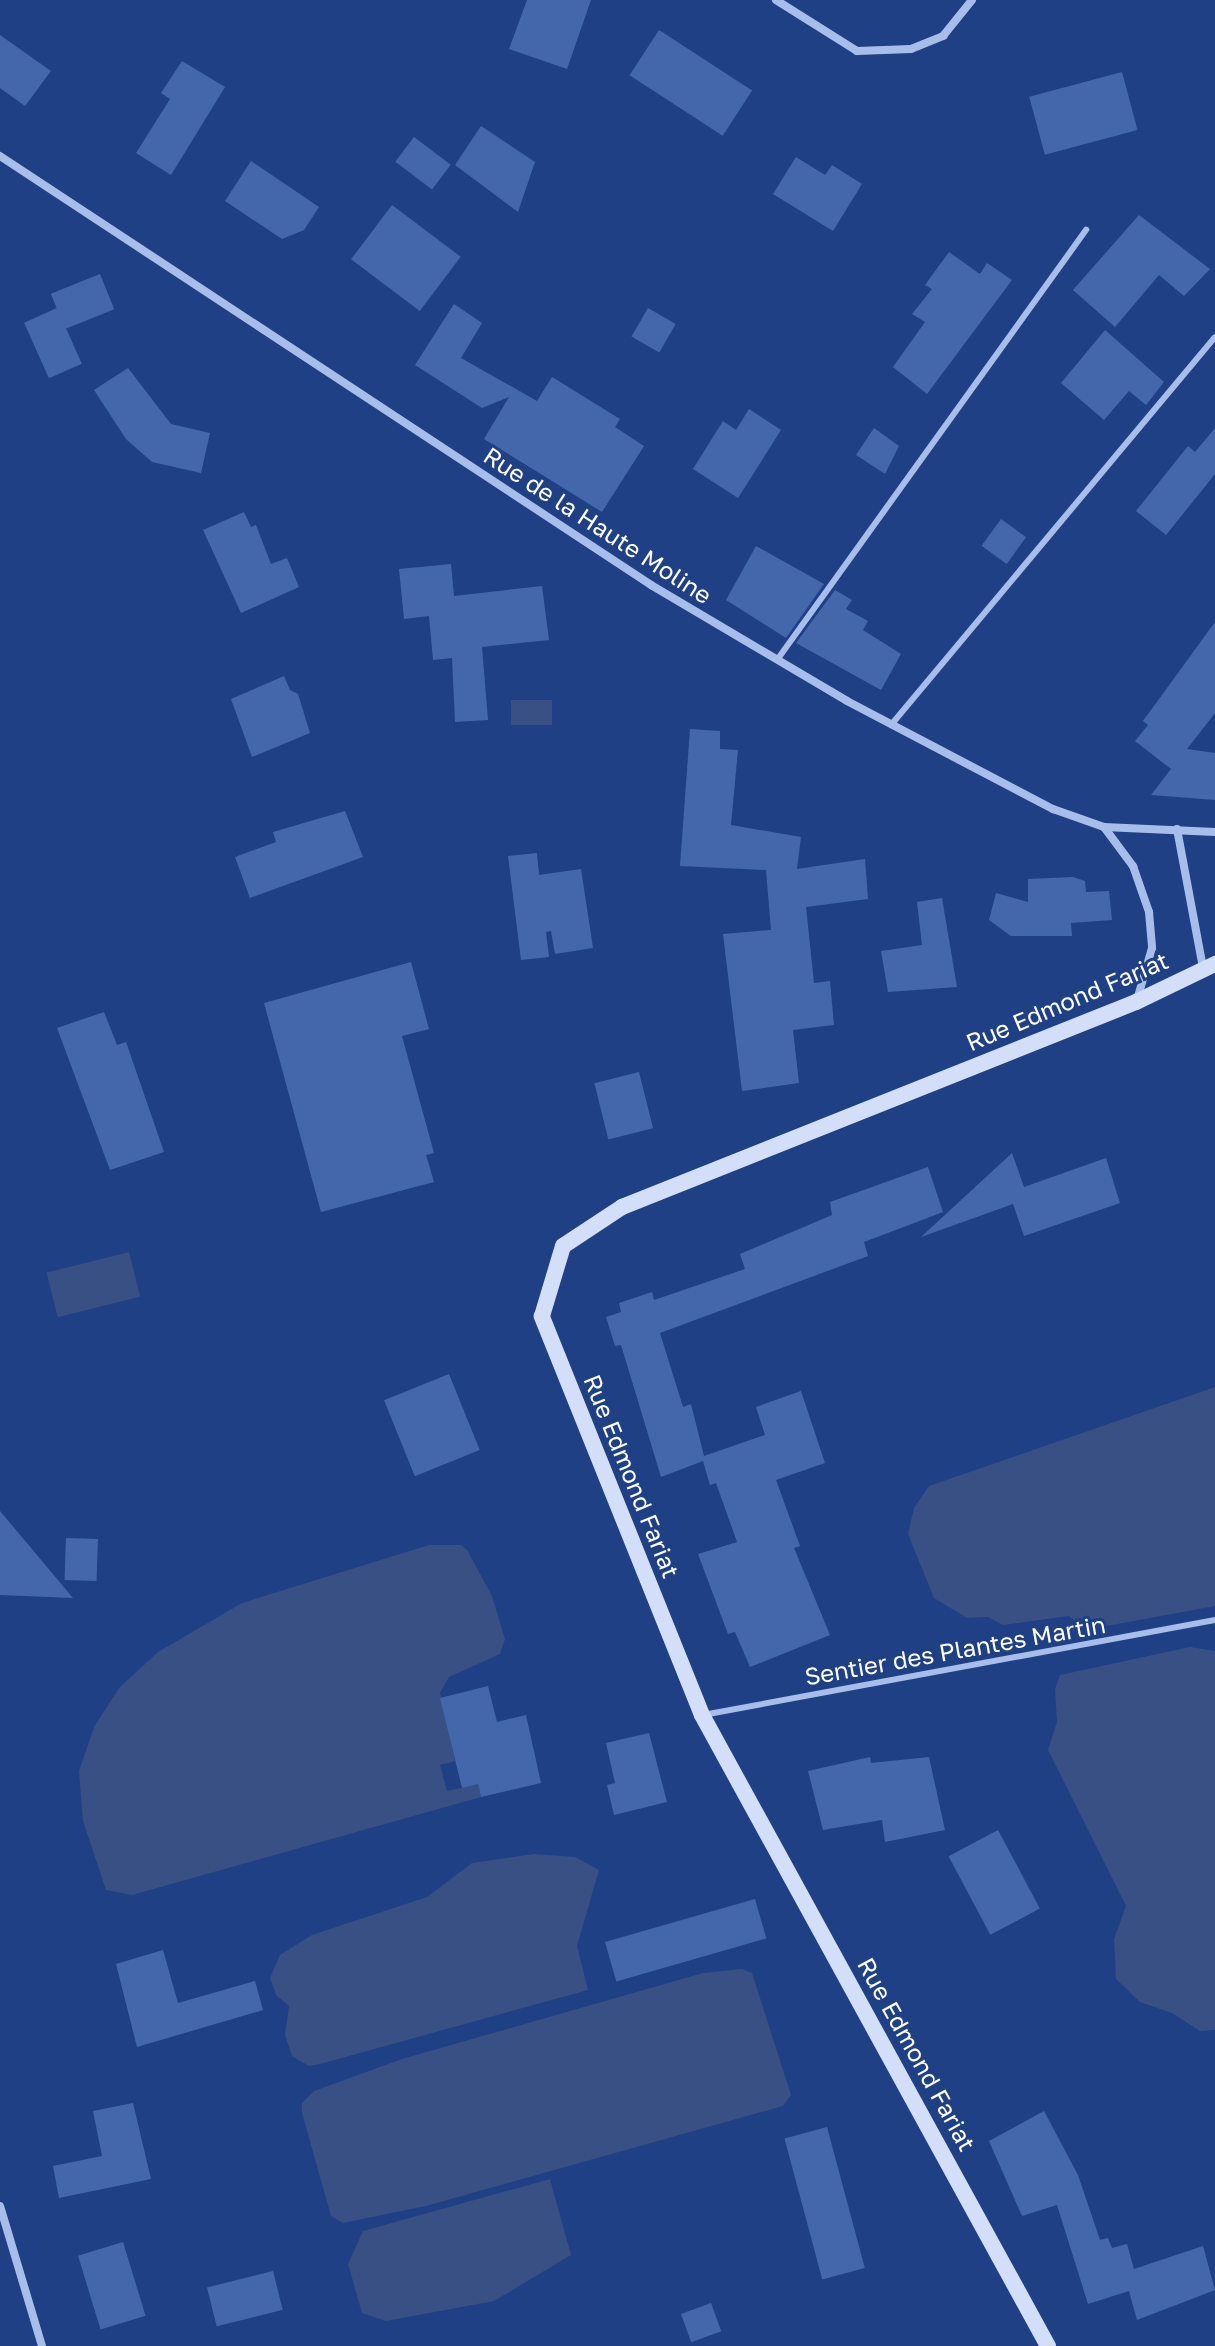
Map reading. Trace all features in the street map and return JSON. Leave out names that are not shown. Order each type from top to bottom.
[{"type":"street","points":[[776,0],[857,51],[911,49],[943,36],[972,0]]},
{"type":"street","name":"Rue de la Haute Moline","points":[[0,156],[651,585],[891,725],[1053,809],[1104,827],[1215,832]]},
{"type":"street","points":[[1104,827],[1133,866],[1149,912],[1152,948],[1136,1002]]},
{"type":"street","points":[[1177,829],[1209,966]]},
{"type":"street","name":"Rue Edmond Fariat","points":[[1048,2346],[702,1715],[542,1316],[563,1246],[622,1207],[1136,1002],[1209,966]]},
{"type":"street","points":[[0,2206],[42,2346]]},
{"type":"lane","points":[[777,660],[1086,230]]},
{"type":"lane","points":[[891,725],[1215,337]]},
{"type":"lane","name":"Sentier des Plantes Martin","points":[[702,1715],[1215,1620]]},
{"type":"water","points":[[511,700],[552,700],[552,725],[511,725]]},
{"type":"water","points":[[129,1252],[140,1297],[58,1317],[47,1273]]},
{"type":"water","points":[[1215,1387],[1215,1606],[1085,1630],[1069,1616],[1003,1625],[988,1617],[967,1618],[934,1598],[908,1534],[914,1508],[929,1486]]},
{"type":"water","points":[[429,1545],[461,1545],[467,1550],[492,1596],[505,1639],[500,1654],[449,1677],[440,1693],[455,1761],[440,1765],[447,1791],[478,1784],[481,1797],[132,1895],[106,1890],[83,1821],[79,1771],[94,1727],[119,1688],[158,1652],[242,1603]]},
{"type":"water","points":[[1190,1647],[1215,1651],[1215,2030],[1200,2031],[1172,2013],[1140,2002],[1116,1979],[1114,1939],[1126,1906],[1048,1750],[1057,1722],[1055,1689],[1060,1675]]},
{"type":"water","points":[[534,1854],[575,1857],[599,1870],[577,1946],[588,1990],[320,2064],[309,2066],[292,2056],[285,2035],[289,2006],[276,1995],[270,1978],[280,1955],[312,1935],[427,1897],[472,1863]]},
{"type":"water","points":[[742,1969],[752,1973],[791,2095],[783,2106],[426,2206],[343,2223],[331,2216],[302,2113],[302,2103],[314,2091],[402,2059],[703,1973]]},
{"type":"water","points":[[550,2179],[571,2255],[494,2301],[386,2321],[362,2313],[348,2264],[363,2231]]},
{"type":"building","points":[[527,0],[591,0],[567,69],[509,49]]},
{"type":"building","points":[[659,30],[752,90],[723,136],[630,75]]},
{"type":"building","points":[[0,35],[51,71],[25,106],[0,88]]},
{"type":"building","points":[[182,61],[225,87],[171,175],[136,153],[170,99],[161,93]]},
{"type":"building","points":[[1122,72],[1138,130],[1045,155],[1029,97]]},
{"type":"building","points":[[481,126],[535,162],[518,212],[455,165]]},
{"type":"building","points":[[414,137],[451,165],[432,189],[395,162]]},
{"type":"building","points":[[796,157],[825,175],[832,165],[862,184],[833,231],[773,194]]},
{"type":"building","points":[[251,161],[319,207],[304,230],[282,239],[225,201]]},
{"type":"building","points":[[392,205],[461,257],[420,311],[351,259]]},
{"type":"building","points":[[1139,215],[1210,269],[1184,296],[1159,275],[1115,327],[1073,290]]},
{"type":"building","points":[[949,252],[980,274],[987,263],[1012,280],[927,394],[893,367],[925,322],[912,314],[932,289],[925,285]]},
{"type":"building","points":[[100,274],[114,309],[65,329],[51,294]]},
{"type":"building","points":[[454,304],[482,323],[461,358],[537,401],[552,377],[620,419],[615,427],[644,446],[602,512],[484,439],[509,397],[482,408],[415,365]]},
{"type":"building","points":[[57,308],[82,364],[49,378],[24,323]]},
{"type":"building","points":[[648,308],[676,324],[659,353],[632,337]]},
{"type":"building","points":[[1105,330],[1164,382],[1146,405],[1129,391],[1104,420],[1061,383]]},
{"type":"building","points":[[128,368],[171,424],[210,433],[201,473],[152,462],[126,439],[94,390]]},
{"type":"building","points":[[749,409],[781,430],[738,498],[693,469],[723,421],[736,430]]},
{"type":"building","points":[[874,428],[899,446],[885,474],[856,455]]},
{"type":"building","points":[[1215,428],[1215,474],[1166,535],[1136,511],[1188,446],[1195,452]]},
{"type":"building","points":[[244,512],[251,527],[256,525],[271,564],[287,558],[299,587],[241,613],[203,530]]},
{"type":"building","points":[[1001,519],[1026,537],[1007,564],[982,546]]},
{"type":"building","points":[[756,546],[824,584],[786,638],[726,600]]},
{"type":"building","points":[[451,564],[454,596],[542,586],[549,640],[482,647],[488,720],[455,722],[452,658],[433,660],[429,616],[404,619],[399,569]]},
{"type":"building","points":[[835,590],[852,600],[846,609],[868,621],[863,630],[901,654],[881,690],[796,643]]},
{"type":"building","points":[[1215,622],[1215,713],[1187,749],[1215,753],[1215,800],[1151,795],[1171,769],[1135,741],[1148,725],[1143,721]]},
{"type":"building","points":[[284,676],[290,690],[298,694],[310,733],[252,757],[231,699]]},
{"type":"building","points":[[690,729],[720,731],[720,749],[738,750],[731,825],[801,837],[797,869],[865,859],[868,899],[806,907],[814,983],[830,981],[834,1025],[793,1030],[799,1083],[742,1091],[723,934],[771,930],[766,870],[680,866]]},
{"type":"building","points":[[345,811],[363,857],[250,898],[235,857],[276,842],[273,832]]},
{"type":"building","points":[[537,853],[539,875],[581,869],[593,948],[555,954],[551,931],[546,932],[549,957],[521,960],[508,856]]},
{"type":"building","points":[[1073,877],[1085,881],[1086,892],[1109,891],[1112,920],[1071,923],[1072,936],[1011,936],[989,920],[996,893],[1028,902],[1028,879]]},
{"type":"building","points":[[942,898],[957,987],[888,992],[881,951],[922,945],[917,902]]},
{"type":"building","points":[[411,962],[429,1029],[402,1036],[434,1153],[426,1155],[434,1182],[321,1212],[264,1003]]},
{"type":"building","points":[[104,1012],[117,1045],[126,1042],[164,1152],[110,1170],[57,1028]]},
{"type":"building","points":[[639,1072],[653,1128],[608,1139],[594,1083]]},
{"type":"building","points":[[1012,1153],[1024,1187],[1106,1158],[1120,1203],[1024,1236],[1013,1204],[921,1237]]},
{"type":"building","points":[[928,1167],[943,1212],[864,1242],[868,1256],[660,1333],[683,1407],[691,1404],[704,1456],[765,1435],[756,1407],[801,1391],[825,1463],[776,1480],[800,1546],[794,1548],[830,1635],[750,1667],[735,1632],[728,1634],[698,1554],[737,1542],[716,1483],[710,1485],[703,1461],[661,1477],[621,1345],[615,1346],[606,1317],[621,1312],[619,1303],[652,1292],[654,1300],[745,1269],[740,1254],[832,1215],[830,1202]]},
{"type":"building","points":[[449,1374],[480,1450],[415,1476],[384,1400]]},
{"type":"building","points":[[0,1511],[73,1598],[0,1595]]},
{"type":"building","points":[[66,1538],[98,1539],[97,1581],[65,1580]]},
{"type":"building","points":[[488,1686],[497,1722],[526,1715],[541,1783],[481,1797],[478,1784],[462,1788],[440,1698]]},
{"type":"building","points":[[649,1733],[667,1802],[614,1815],[607,1785],[615,1783],[606,1743]]},
{"type":"building","points":[[870,1757],[871,1763],[929,1757],[945,1830],[885,1842],[882,1820],[823,1830],[808,1771]]},
{"type":"building","points":[[998,1830],[1040,1909],[990,1935],[949,1856]]},
{"type":"building","points":[[755,1899],[766,1938],[616,1981],[605,1942]]},
{"type":"building","points":[[163,1950],[178,2003],[255,1981],[263,2010],[137,2047],[116,1964]]},
{"type":"building","points":[[133,2103],[151,2179],[59,2198],[53,2166],[102,2156],[93,2111]]},
{"type":"building","points":[[1044,2111],[1078,2175],[1100,2240],[1108,2238],[1112,2248],[1127,2244],[1134,2269],[1203,2246],[1215,2290],[1137,2320],[1129,2291],[1088,2304],[1057,2205],[1022,2216],[989,2141]]},
{"type":"building","points":[[827,2127],[865,2268],[822,2279],[784,2138]]},
{"type":"building","points":[[123,2242],[146,2316],[101,2329],[78,2256]]},
{"type":"building","points":[[273,2271],[283,2310],[217,2326],[207,2287]]},
{"type":"building","points":[[711,2303],[721,2331],[691,2342],[681,2314]]}]
